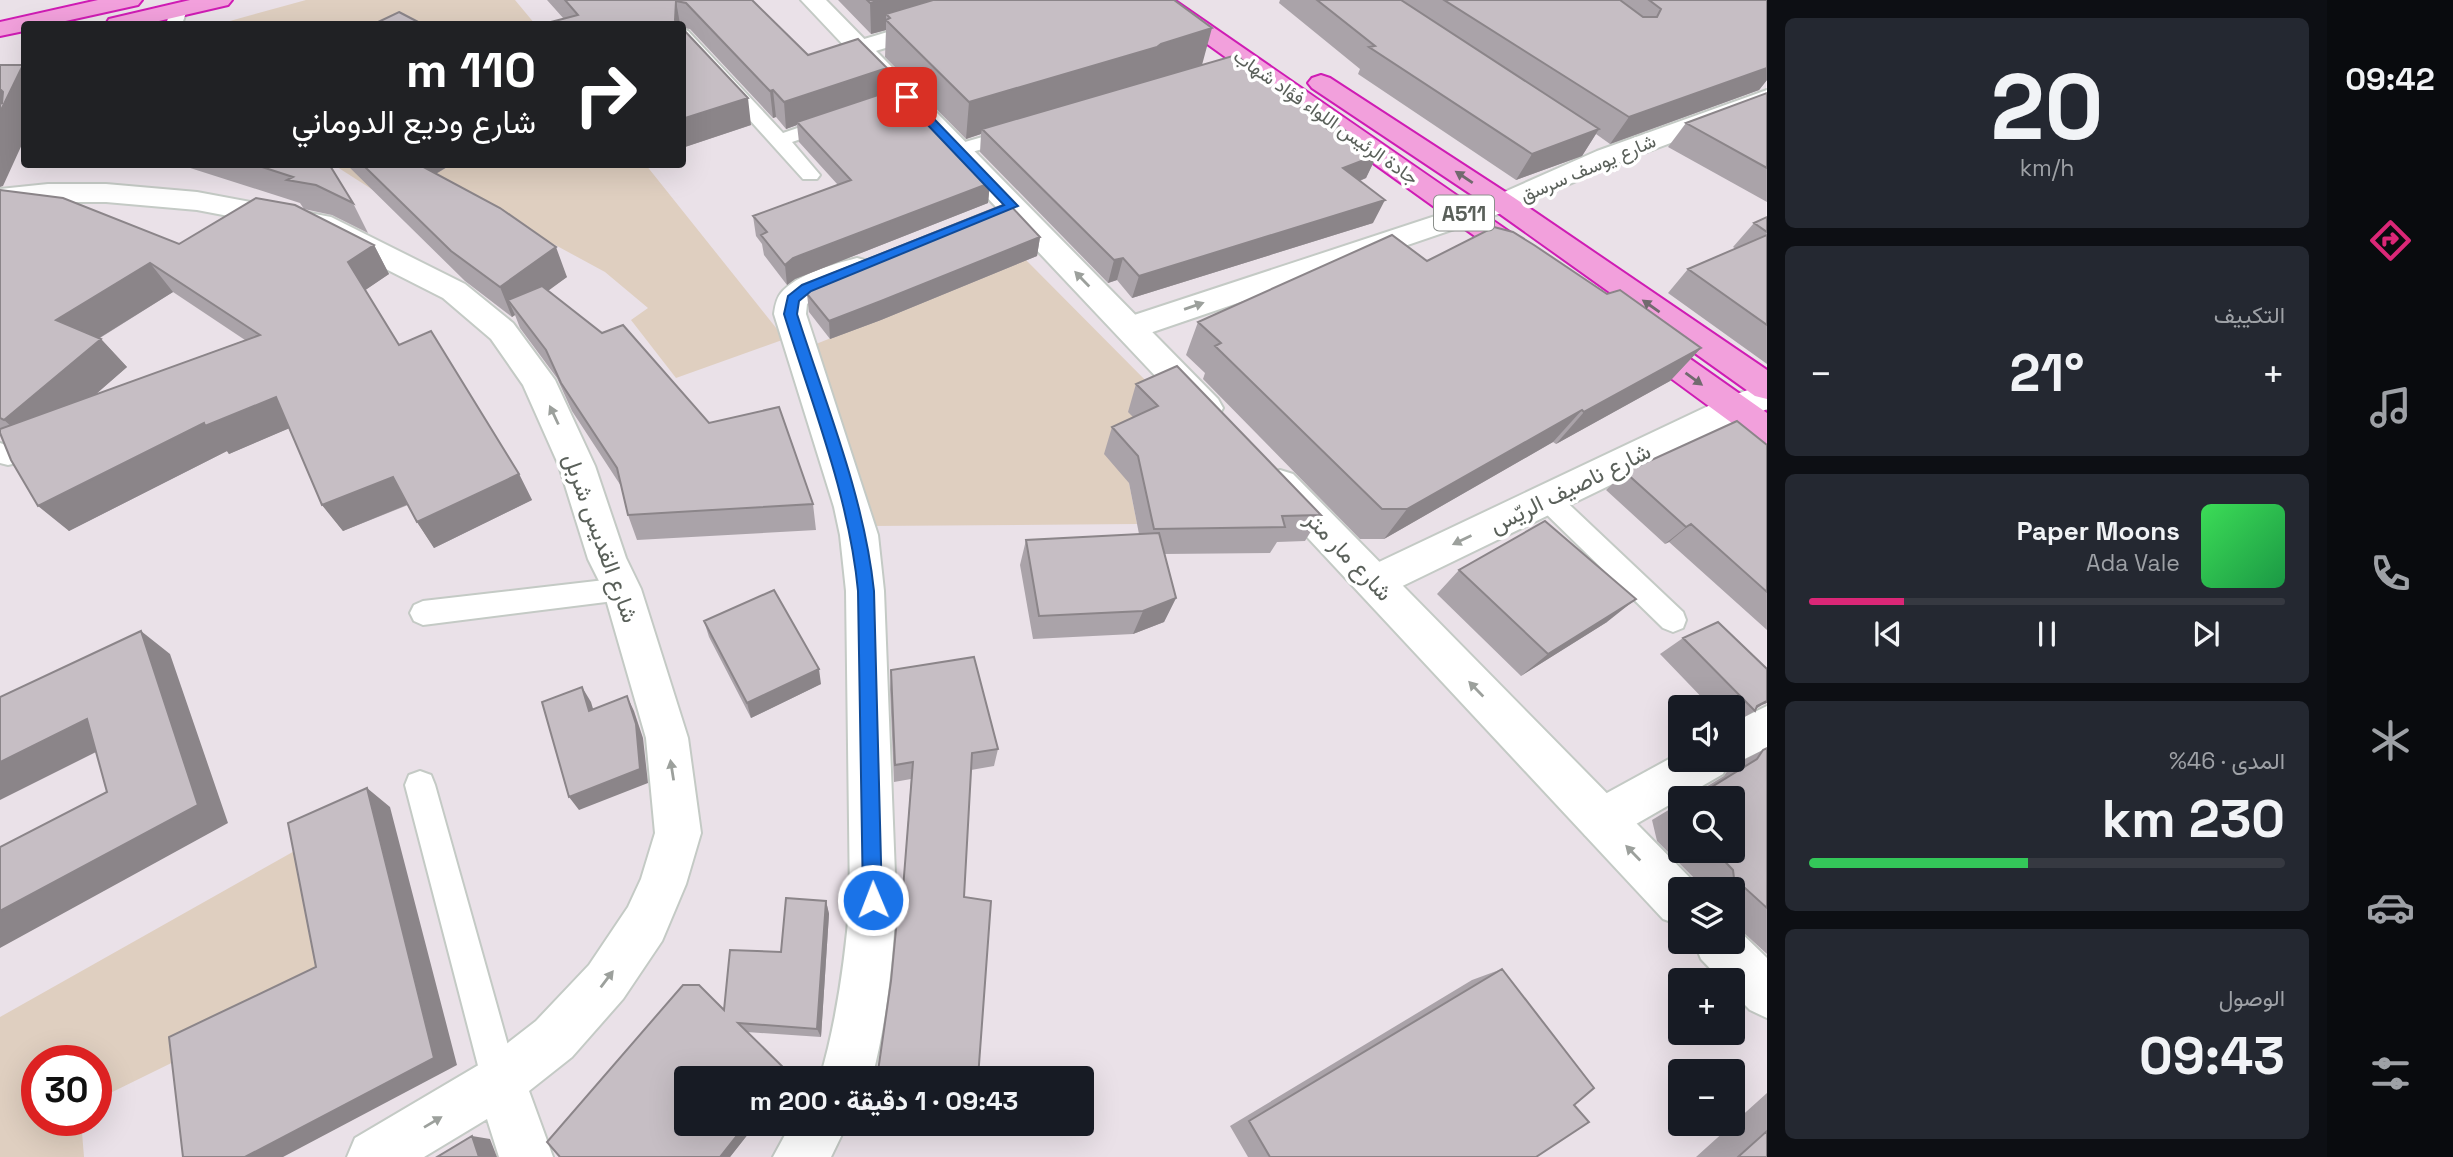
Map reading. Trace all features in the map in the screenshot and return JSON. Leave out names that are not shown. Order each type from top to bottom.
[{"type":"highway","points":[[34,21],[130,0]]},
{"type":"highway","points":[[143,21],[177,17],[219,0]]},
{"type":"highway","name":"جادة الرئيس اللواء فؤاد شهاب","points":[[1158,0],[1235,66],[1466,214],[1553,277]]},
{"type":"highway","name":"جادة الرئيس اللواء فؤاد شهاب","points":[[1196,0],[1503,203],[1767,387]]},
{"type":"highway","points":[[2,28],[21,24]]},
{"type":"highway","points":[[0,52],[21,48]]},
{"type":"highway","points":[[1618,324],[1751,401],[1767,430]]},
{"type":"street","name":"شارع مار متر","points":[[813,0],[860,48],[895,102],[958,150],[1668,890]]},
{"type":"street","points":[[860,48],[1019,0]]},
{"type":"street","name":"شارع يوسف سرسق","points":[[1130,328],[1503,203],[1596,150],[1767,98]]},
{"type":"street","name":"شارع القديس شربل","points":[[0,198],[48,193],[153,196],[290,217],[333,230],[454,290],[502,331],[538,380],[577,466],[607,559],[622,589],[667,738],[678,833],[663,884],[645,924],[607,982],[554,1039],[500,1082],[374,1157]]},
{"type":"street","points":[[974,222],[1012,206]]},
{"type":"street","points":[[849,1066],[856,1041],[870,948],[873,900],[866,591],[859,535],[852,507],[790,314],[792,300],[807,288],[884,258]]},
{"type":"street","name":"شارع ناصيف الريّس","points":[[1374,582],[1751,401]]},
{"type":"street","points":[[1745,739],[1767,726]]},
{"type":"street","points":[[1601,820],[1687,772]]},
{"type":"street","points":[[1730,954],[1767,993]]},
{"type":"street","points":[[500,1082],[526,1157]]},
{"type":"street","points":[[800,1157],[813,1136]]},
{"type":"lane","points":[[686,39],[810,174]]},
{"type":"lane","points":[[780,139],[856,114]]},
{"type":"lane","points":[[958,150],[1035,127]]},
{"type":"lane","points":[[1547,499],[1673,620]]},
{"type":"lane","points":[[423,613],[622,589]]},
{"type":"lane","points":[[420,785],[500,1082]]},
{"type":"shaded area","points":[[306,0],[515,0],[532,21],[230,21]]},
{"type":"shaded area","points":[[339,168],[648,168],[785,339],[676,378],[631,320],[648,308],[605,272],[511,221],[373,190]]},
{"type":"shaded area","points":[[1026,260],[1162,397],[1129,483],[1137,524],[870,526],[816,344]]},
{"type":"shaded area","points":[[314,840],[343,979],[112,1092],[112,1045],[21,1045],[21,1136],[82,1136],[84,1157],[0,1157],[0,1017]]},
{"type":"building","points":[[565,0],[752,0],[808,55],[858,39],[887,68],[784,102],[773,90],[770,91],[686,3],[676,1],[676,21],[555,21],[578,15]]},
{"type":"building","points":[[933,0],[1174,0],[1212,28],[1157,47],[969,102],[886,20],[890,18],[886,14]]},
{"type":"building","points":[[1317,0],[1401,0],[1599,129],[1532,154],[1369,47],[1375,46]]},
{"type":"building","points":[[1444,0],[1620,0],[1643,17],[1657,17],[1661,9],[1649,0],[1767,0],[1767,68],[1629,117]]},
{"type":"building","points":[[399,12],[416,21],[380,21]]},
{"type":"building","points":[[686,32],[748,98],[686,118]]},
{"type":"building","points":[[1236,55],[1329,130],[1339,126],[1377,155],[1343,168],[1385,200],[1139,276],[1123,258],[1114,260],[982,129]]},
{"type":"building","points":[[0,65],[21,65],[0,112],[3,92],[0,89]]},
{"type":"building","points":[[899,88],[990,183],[793,258],[785,265],[761,235],[767,232],[753,216],[851,180],[797,122]]},
{"type":"building","points":[[1767,93],[1767,168],[1686,123]]},
{"type":"building","points":[[265,168],[331,168],[353,203],[316,185],[287,180],[293,177]]},
{"type":"building","points":[[366,168],[425,168],[500,208],[556,247],[500,287],[451,251]]},
{"type":"building","points":[[0,190],[63,198],[179,244],[256,198],[295,205],[374,245],[348,262],[399,345],[431,331],[519,474],[417,522],[393,477],[322,505],[276,397],[205,426],[204,423],[38,506],[11,460],[0,429],[260,335],[150,263],[56,320],[101,339],[4,420],[0,418]]},
{"type":"building","points":[[1008,203],[1040,237],[829,321],[807,294],[808,287],[818,279]]},
{"type":"building","points":[[1767,217],[1767,232],[1754,223]]},
{"type":"building","points":[[1494,227],[1513,232],[1607,294],[1620,290],[1701,348],[1584,412],[1582,410],[1407,509],[1382,509],[1215,346],[1221,343],[1198,322],[1392,235],[1427,261]]},
{"type":"building","points":[[1767,235],[1767,325],[1688,269]]},
{"type":"building","points":[[542,286],[602,333],[623,325],[709,423],[779,407],[813,504],[628,515],[617,468],[561,383],[546,350],[508,300]]},
{"type":"building","points":[[1177,366],[1321,515],[1282,516],[1285,527],[1154,529],[1138,456],[1112,427],[1158,406],[1136,384]]},
{"type":"building","points":[[1737,421],[1767,445],[1767,592],[1691,524],[1686,527],[1625,472]]},
{"type":"building","points":[[1545,521],[1636,599],[1548,654],[1459,570]]},
{"type":"building","points":[[1159,533],[1176,598],[1143,611],[1039,616],[1026,540]]},
{"type":"building","points":[[774,590],[819,669],[747,703],[704,621]]},
{"type":"building","points":[[1718,622],[1767,669],[1767,701],[1757,706],[1755,711],[1745,701],[1745,695],[1739,695],[1683,638]]},
{"type":"building","points":[[141,631],[198,805],[0,911],[0,847],[107,792],[87,719],[0,762],[0,697]]},
{"type":"building","points":[[974,657],[998,749],[972,753],[964,897],[991,901],[979,1066],[879,1066],[900,888],[903,889],[913,762],[895,765],[891,670]]},
{"type":"building","points":[[582,687],[589,711],[627,696],[636,724],[640,769],[569,797],[542,702]]},
{"type":"building","points":[[1767,748],[1767,908],[1745,888],[1745,877],[1734,877],[1733,870],[1726,863],[1745,863],[1745,786],[1713,786],[1736,772],[1745,772],[1745,766],[1757,759]]},
{"type":"building","points":[[367,788],[434,1058],[245,1157],[183,1157],[169,1037],[316,967],[288,823]]},
{"type":"building","points":[[786,898],[826,901],[817,1029],[738,1023],[782,1066],[674,1066],[674,1136],[737,1136],[720,1157],[560,1157],[547,1142],[683,985],[699,985],[724,1010],[730,950],[781,952]]},
{"type":"building","points":[[1502,969],[1594,1088],[1574,1105],[1589,1122],[1536,1157],[1270,1157],[1249,1121]]},
{"type":"building","points":[[1767,1131],[1767,1157],[1738,1157]]},
{"type":"building","points":[[472,1136],[479,1157],[437,1157]]},
{"type":"route","points":[[873,900],[866,591],[859,535],[790,314],[792,300],[807,288],[1012,206],[907,97]]}]
